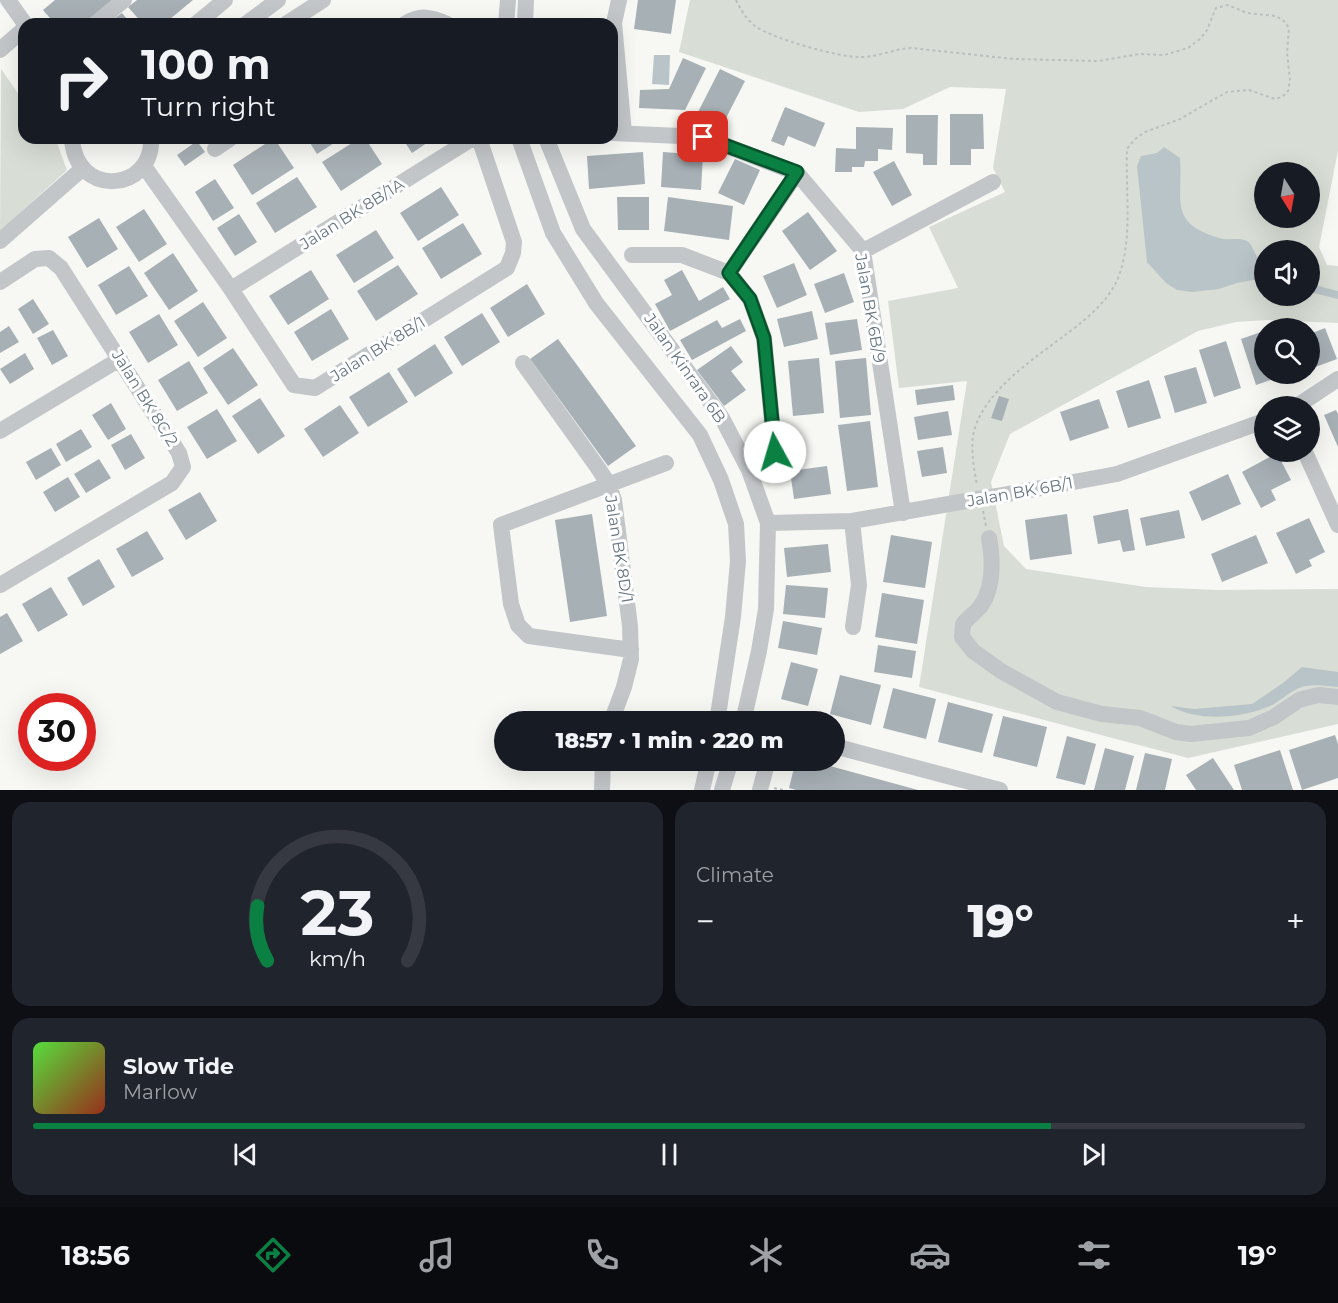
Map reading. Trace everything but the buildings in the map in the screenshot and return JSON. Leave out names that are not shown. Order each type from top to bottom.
[{"type":"street","points":[[8,0],[21,18]]},
{"type":"street","points":[[102,18],[124,0]]},
{"type":"street","points":[[203,18],[225,0]]},
{"type":"street","points":[[254,18],[278,0]]},
{"type":"street","points":[[295,18],[323,0]]},
{"type":"street","points":[[506,18],[508,0]]},
{"type":"street","points":[[525,18],[526,0]]},
{"type":"street","points":[[615,18],[619,0]]},
{"type":"street","points":[[0,50],[18,34]]},
{"type":"street","name":"Jalan BK 6B/9","points":[[618,133],[703,137],[797,172],[863,251],[903,513]]},
{"type":"street","points":[[72,144],[72,149],[82,169],[97,179],[114,182],[130,177],[144,166],[151,144]]},
{"type":"street","points":[[214,149],[222,144]]},
{"type":"street","name":"Jalan BK 8B/1A","points":[[231,289],[463,144]]},
{"type":"street","name":"Jalan BK 8B/1","points":[[144,166],[231,289],[294,385],[315,388],[507,268],[513,253],[514,242],[481,144]]},
{"type":"street","name":"Jalan Kinrara 6B","points":[[521,144],[554,233],[596,303],[700,435],[721,480],[736,524],[738,561],[733,617],[719,711]]},
{"type":"street","name":"Jalan Kinrara 6B","points":[[548,144],[583,229],[722,418],[749,470],[768,523],[766,609],[745,711]]},
{"type":"street","points":[[0,241],[82,169]]},
{"type":"street","points":[[729,273],[797,172]]},
{"type":"street","points":[[863,251],[993,182]]},
{"type":"street","points":[[632,255],[682,255],[729,273],[750,299],[764,338],[775,452]]},
{"type":"street","name":"Jalan BK 8C/2","points":[[0,282],[35,259],[49,258],[61,268],[180,453],[183,467],[172,483],[0,585]]},
{"type":"street","points":[[0,431],[120,359]]},
{"type":"street","name":"Jalan BK 8D/1","points":[[523,363],[596,465],[614,500],[631,650],[624,687],[615,711]]},
{"type":"street","points":[[1312,396],[1338,379]]},
{"type":"street","name":"Jalan BK 6B/1","points":[[768,523],[852,521],[1117,474],[1254,425]]},
{"type":"street","points":[[1310,462],[1338,525]]},
{"type":"street","points":[[631,650],[529,636],[518,626],[511,604],[501,525],[666,463]]},
{"type":"street","points":[[852,521],[859,585],[853,627]]},
{"type":"street","points":[[989,538],[992,570],[988,588],[980,607],[963,624],[962,637],[974,651],[1001,671],[1057,702],[1102,714],[1140,718],[1176,732],[1191,734],[1249,728],[1274,717],[1299,700],[1319,695],[1338,697]]},
{"type":"street","points":[[845,749],[1000,790]]},
{"type":"street","points":[[602,790],[603,771]]},
{"type":"street","points":[[702,790],[706,771]]},
{"type":"street","points":[[722,790],[728,771]]},
{"type":"street","points":[[760,790],[765,771]]},
{"type":"path","points":[[736,0],[743,13],[755,26],[803,44],[858,57],[871,57],[898,49],[911,48],[1014,59],[1098,61],[1139,54],[1164,55],[1188,48],[1200,39],[1207,30],[1216,8],[1228,5],[1247,13],[1276,16],[1289,28],[1287,53],[1290,80],[1288,91],[1282,97],[1275,99],[1249,90],[1227,92],[1180,119],[1145,132],[1127,149],[1127,232],[1113,289],[1090,315],[1031,360],[986,407],[974,432],[973,451],[979,492]]},
{"type":"path","points":[[981,503],[989,538]]},
{"type":"shaded area","points":[[690,0],[1338,0],[1338,151],[1320,242],[1320,240],[1254,240],[1254,306],[1320,306],[1320,249],[1327,265],[1338,266],[1338,323],[1320,322],[1320,318],[1254,318],[1254,321],[1236,322],[1198,331],[1010,434],[991,482],[1004,546],[1026,569],[1146,587],[1218,590],[1338,589],[1338,724],[1188,758],[919,687],[967,381],[899,388],[888,301],[958,288],[929,227],[1005,192],[993,168],[1006,89],[950,87],[903,109],[859,112],[679,52]]},
{"type":"shaded area","points":[[654,55],[670,55],[669,85],[652,84]]},
{"type":"shaded area","points":[[1,69],[18,93],[18,144],[57,144],[67,170],[0,231]]},
{"type":"shaded area","points":[[1164,147],[1180,158],[1180,198],[1185,217],[1192,225],[1222,239],[1247,241],[1251,246],[1254,252],[1254,280],[1219,289],[1192,292],[1177,290],[1166,283],[1147,262],[1137,166],[1141,156],[1157,153]]},
{"type":"shaded area","points":[[1320,286],[1338,291],[1338,299],[1320,294]]},
{"type":"shaded area","points":[[1302,667],[1338,672],[1338,687],[1314,685],[1302,687],[1263,709],[1222,717],[1195,715],[1171,706],[1194,709],[1252,704]]},
{"type":"route","points":[[703,137],[797,172],[729,273],[750,299],[764,338],[775,452]]}]
